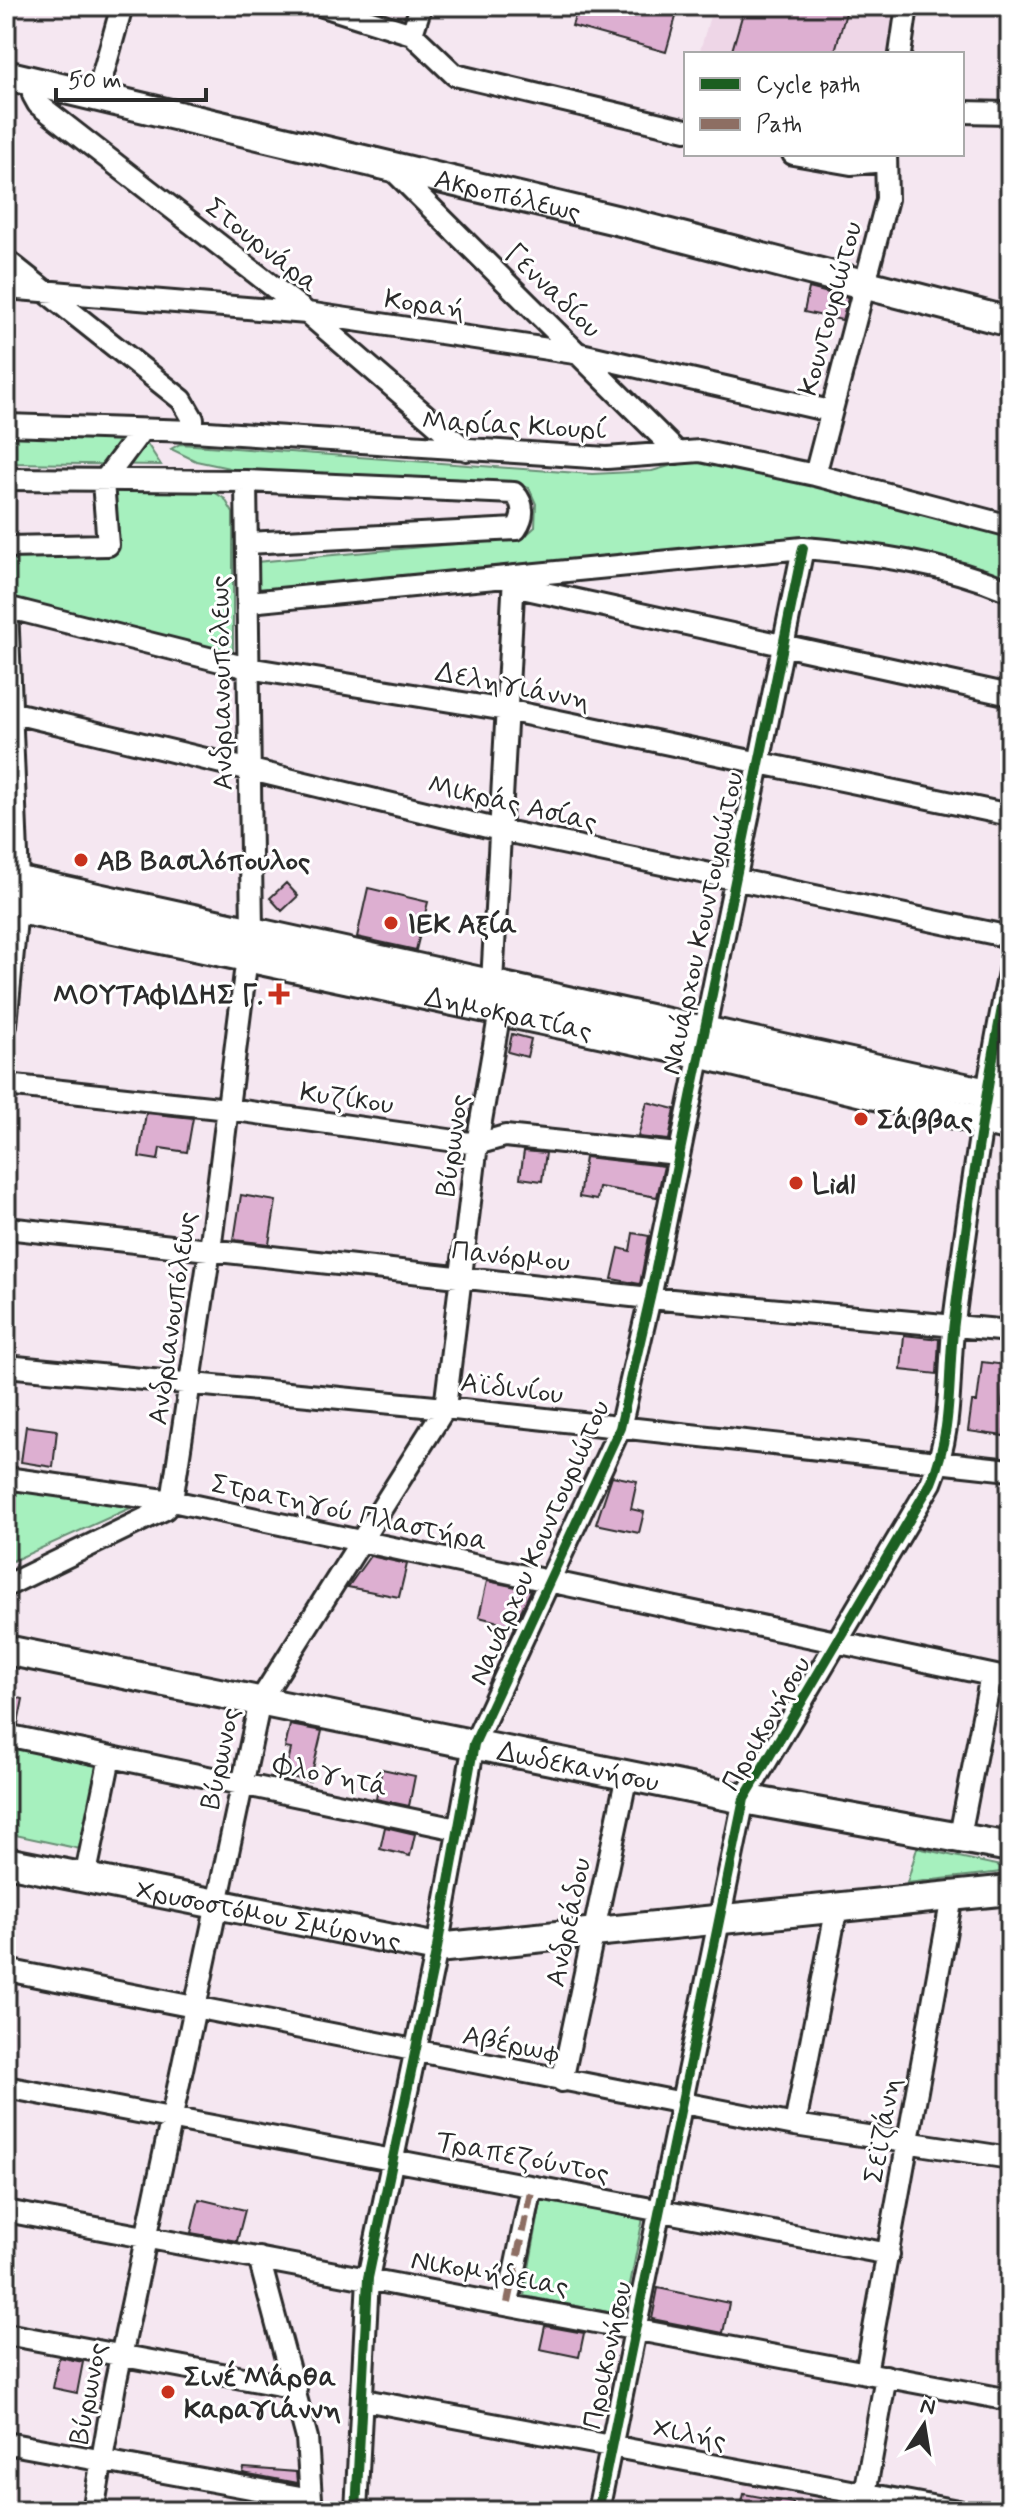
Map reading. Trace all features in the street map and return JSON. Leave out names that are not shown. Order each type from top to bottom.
[{"type":"street","points":[[97,95],[122,6]]},
{"type":"street","points":[[323,6],[412,34],[455,75],[684,130]]},
{"type":"street","points":[[412,34],[421,6]]},
{"type":"street","points":[[900,52],[907,6]]},
{"type":"street","name":"Ακροπόλεως","points":[[6,75],[620,221],[1010,322]]},
{"type":"street","name":"Στουρνάρα","points":[[34,81],[33,95],[38,104],[307,313],[466,450]]},
{"type":"street","points":[[964,112],[1010,113]]},
{"type":"street","points":[[805,156],[851,164],[886,158]]},
{"type":"street","name":"Κουντουριώτου","points":[[815,475],[887,199],[886,158]]},
{"type":"street","name":"Γενναδίου","points":[[390,167],[678,453]]},
{"type":"street","points":[[6,260],[182,400],[193,419],[193,431]]},
{"type":"street","name":"Κοραή","points":[[6,288],[307,313],[581,354],[830,411]]},
{"type":"street","name":"Μαρίας Κιουρί","points":[[6,425],[193,431],[607,458],[678,453],[723,454],[1010,526]]},
{"type":"street","points":[[6,547],[108,545],[103,482],[141,431]]},
{"type":"street","points":[[6,479],[246,481],[514,493],[522,505],[522,521],[516,529],[247,543]]},
{"type":"street","name":"Ανδριανουπόλεως","points":[[172,1501],[210,1250],[249,944],[246,481]]},
{"type":"street","points":[[249,602],[514,581],[803,548],[929,564],[1010,591]]},
{"type":"street","name":"Ναυάρχου Κουντουριώτου","points":[[362,2510],[368,2278],[437,1948],[474,1744],[620,1428],[650,1298],[803,548]]},
{"type":"street","points":[[514,581],[1010,695]]},
{"type":"street","points":[[492,983],[514,581]]},
{"type":"street","points":[[6,1025],[12,893],[7,607]]},
{"type":"street","name":"Δεληγιάννη","points":[[7,607],[248,668],[506,710],[1010,815]]},
{"type":"street","name":"Μικράς Ασίας","points":[[10,712],[500,830],[1010,937]]},
{"type":"street","name":"Δημοκρατίας","points":[[12,893],[249,944],[500,1011],[701,1041]]},
{"type":"street","name":"Δημοκρατίας","points":[[249,944],[492,983],[701,1041],[992,1104],[1010,1127]]},
{"type":"street","name":"Προικονήσου","points":[[598,2511],[744,1799],[840,1641],[940,1463],[949,1424],[953,1327],[992,1104],[1010,967]]},
{"type":"street","name":"Βύρωνος","points":[[93,2511],[146,2236],[260,1701],[445,1408],[477,1144],[500,1011]]},
{"type":"street","name":"Κυζίκου","points":[[6,1085],[228,1109],[477,1144],[505,1136],[678,1154]]},
{"type":"street","name":"Πανόρμου","points":[[6,1228],[650,1298],[1010,1331]]},
{"type":"street","name":"Αϊδινίου","points":[[6,1366],[445,1408],[1010,1470]]},
{"type":"street","name":"Στρατηγού Πλαστήρα","points":[[6,1478],[172,1501],[1000,1677]]},
{"type":"street","points":[[6,1586],[165,1509],[172,1501]]},
{"type":"street","name":"Δωδεκανήσου","points":[[6,1650],[744,1799],[1010,1847]]},
{"type":"street","points":[[960,1836],[1000,1677]]},
{"type":"street","name":"Φλογητά","points":[[6,1735],[457,1829]]},
{"type":"street","points":[[85,1878],[110,1757]]},
{"type":"street","name":"Ανδρεάδου","points":[[562,2081],[627,1775]]},
{"type":"street","name":"Χρυσοστόμου Σμύρνης","points":[[6,1862],[437,1948],[1010,1890]]},
{"type":"street","name":"Σεϊζάνη","points":[[864,2502],[889,2254],[952,1897]]},
{"type":"street","points":[[795,2125],[837,1906]]},
{"type":"street","name":"Αβέρωφ","points":[[6,1970],[416,2053],[795,2125],[906,2145],[1010,2158]]},
{"type":"street","name":"Τραπεζούντος","points":[[6,2087],[889,2254]]},
{"type":"street","points":[[508,2303],[532,2187]]},
{"type":"street","name":"Νικομήδειας","points":[[6,2211],[508,2303],[1010,2400]]},
{"type":"street","points":[[6,2443],[311,2499],[307,2438],[259,2258]]},
{"type":"street","points":[[6,2334],[296,2388]]},
{"type":"street","name":"Χιλής","points":[[364,2400],[611,2446],[864,2502],[958,2511]]},
{"type":"shaded area","points":[[713,6],[901,6],[892,52],[700,52]]},
{"type":"shaded area","points":[[744,2483],[849,2503],[848,2511],[739,2511]]},
{"type":"green space","points":[[6,434],[144,439],[161,465],[6,463]]},
{"type":"green space","points":[[180,444],[592,474],[652,471],[690,460],[766,470],[1010,532],[1010,590],[828,547],[256,598],[256,562],[523,538],[535,527],[536,504],[529,488],[508,484],[234,469],[196,461],[171,449]]},
{"type":"green space","points":[[209,489],[225,499],[233,513],[233,658],[6,600],[6,553],[117,550],[110,490]]},
{"type":"green space","points":[[6,1490],[137,1505],[6,1564]]},
{"type":"green space","points":[[6,1742],[104,1763],[85,1850],[6,1833]]},
{"type":"green space","points":[[917,1848],[1010,1868],[1010,1871],[907,1883]]},
{"type":"green space","points":[[542,2196],[644,2213],[624,2315],[524,2296]]},
{"type":"building","points":[[578,6],[679,6],[666,52],[572,26]]},
{"type":"building","points":[[745,6],[848,6],[835,52],[732,52]]},
{"type":"building","points":[[809,288],[848,298],[842,320],[804,312]]},
{"type":"building","points":[[286,883],[298,896],[282,911],[270,898]]},
{"type":"building","name":"ΙΕΚ Αξία","points":[[368,888],[428,902],[416,950],[357,937]]},
{"type":"building","points":[[512,1034],[531,1039],[527,1057],[508,1052]]},
{"type":"building","points":[[647,1102],[675,1109],[669,1140],[638,1137]]},
{"type":"building","points":[[146,1113],[193,1118],[187,1152],[160,1148],[158,1160],[139,1157]]},
{"type":"building","points":[[524,1151],[546,1153],[542,1181],[520,1178]]},
{"type":"building","points":[[585,1157],[664,1166],[657,1197],[599,1187],[597,1200],[579,1197]]},
{"type":"building","points":[[241,1195],[276,1201],[269,1244],[234,1240]]},
{"type":"building","points":[[633,1233],[649,1236],[640,1284],[612,1279],[619,1248],[630,1251]]},
{"type":"building","points":[[904,1335],[939,1339],[937,1374],[901,1370]]},
{"type":"building","points":[[982,1362],[1006,1365],[1002,1406],[1008,1406],[1004,1436],[968,1431],[972,1402],[977,1402]]},
{"type":"building","points":[[26,1426],[57,1430],[53,1467],[21,1462]]},
{"type":"building","points":[[612,1476],[637,1481],[631,1509],[644,1512],[639,1533],[596,1524]]},
{"type":"building","points":[[370,1556],[407,1564],[399,1597],[348,1587]]},
{"type":"building","points":[[487,1581],[531,1590],[514,1626],[479,1617]]},
{"type":"building","points":[[6,1695],[23,1699],[18,1724],[6,1722]]},
{"type":"building","points":[[290,1725],[322,1731],[310,1781],[285,1776],[291,1749],[285,1748]]},
{"type":"building","points":[[382,1769],[415,1776],[409,1806],[376,1799]]},
{"type":"building","points":[[385,1827],[415,1834],[410,1856],[380,1849]]},
{"type":"building","points":[[199,2199],[245,2210],[237,2241],[191,2233]]},
{"type":"building","points":[[658,2288],[729,2303],[723,2333],[652,2319]]},
{"type":"building","points":[[545,2326],[584,2333],[579,2357],[540,2349]]},
{"type":"building","points":[[59,2357],[83,2362],[77,2393],[53,2388]]},
{"type":"building","points":[[244,2468],[296,2472],[297,2483],[243,2473]]},
{"type":"building","points":[[744,2494],[793,2503],[793,2511],[740,2511]]},
{"type":"marked path","points":[[508,2303],[532,2187]]},
{"type":"cycle path","points":[[356,2511],[368,2278],[437,1948],[474,1744],[620,1428],[650,1298],[803,548]]},
{"type":"cycle path","points":[[598,2511],[744,1799],[931,1483],[938,1462],[947,1423],[954,1322],[972,1188],[1010,967]]},
{"type":"place","name":"ΑΒ Βασιλόπουλος","points":[[81,860]]},
{"type":"place","name":"ΙΕΚ Αξία","points":[[391,923]]},
{"type":"place","name":"ΜΟΥΤΑΦΙΔΗΣ Γ.","points":[[279,994]]},
{"type":"place","name":"Σάββας","points":[[861,1119]]},
{"type":"place","name":"Lidl","points":[[796,1183]]},
{"type":"place","name":"Σινέ Μάρθα Καραγιάννη","points":[[168,2392]]}]
